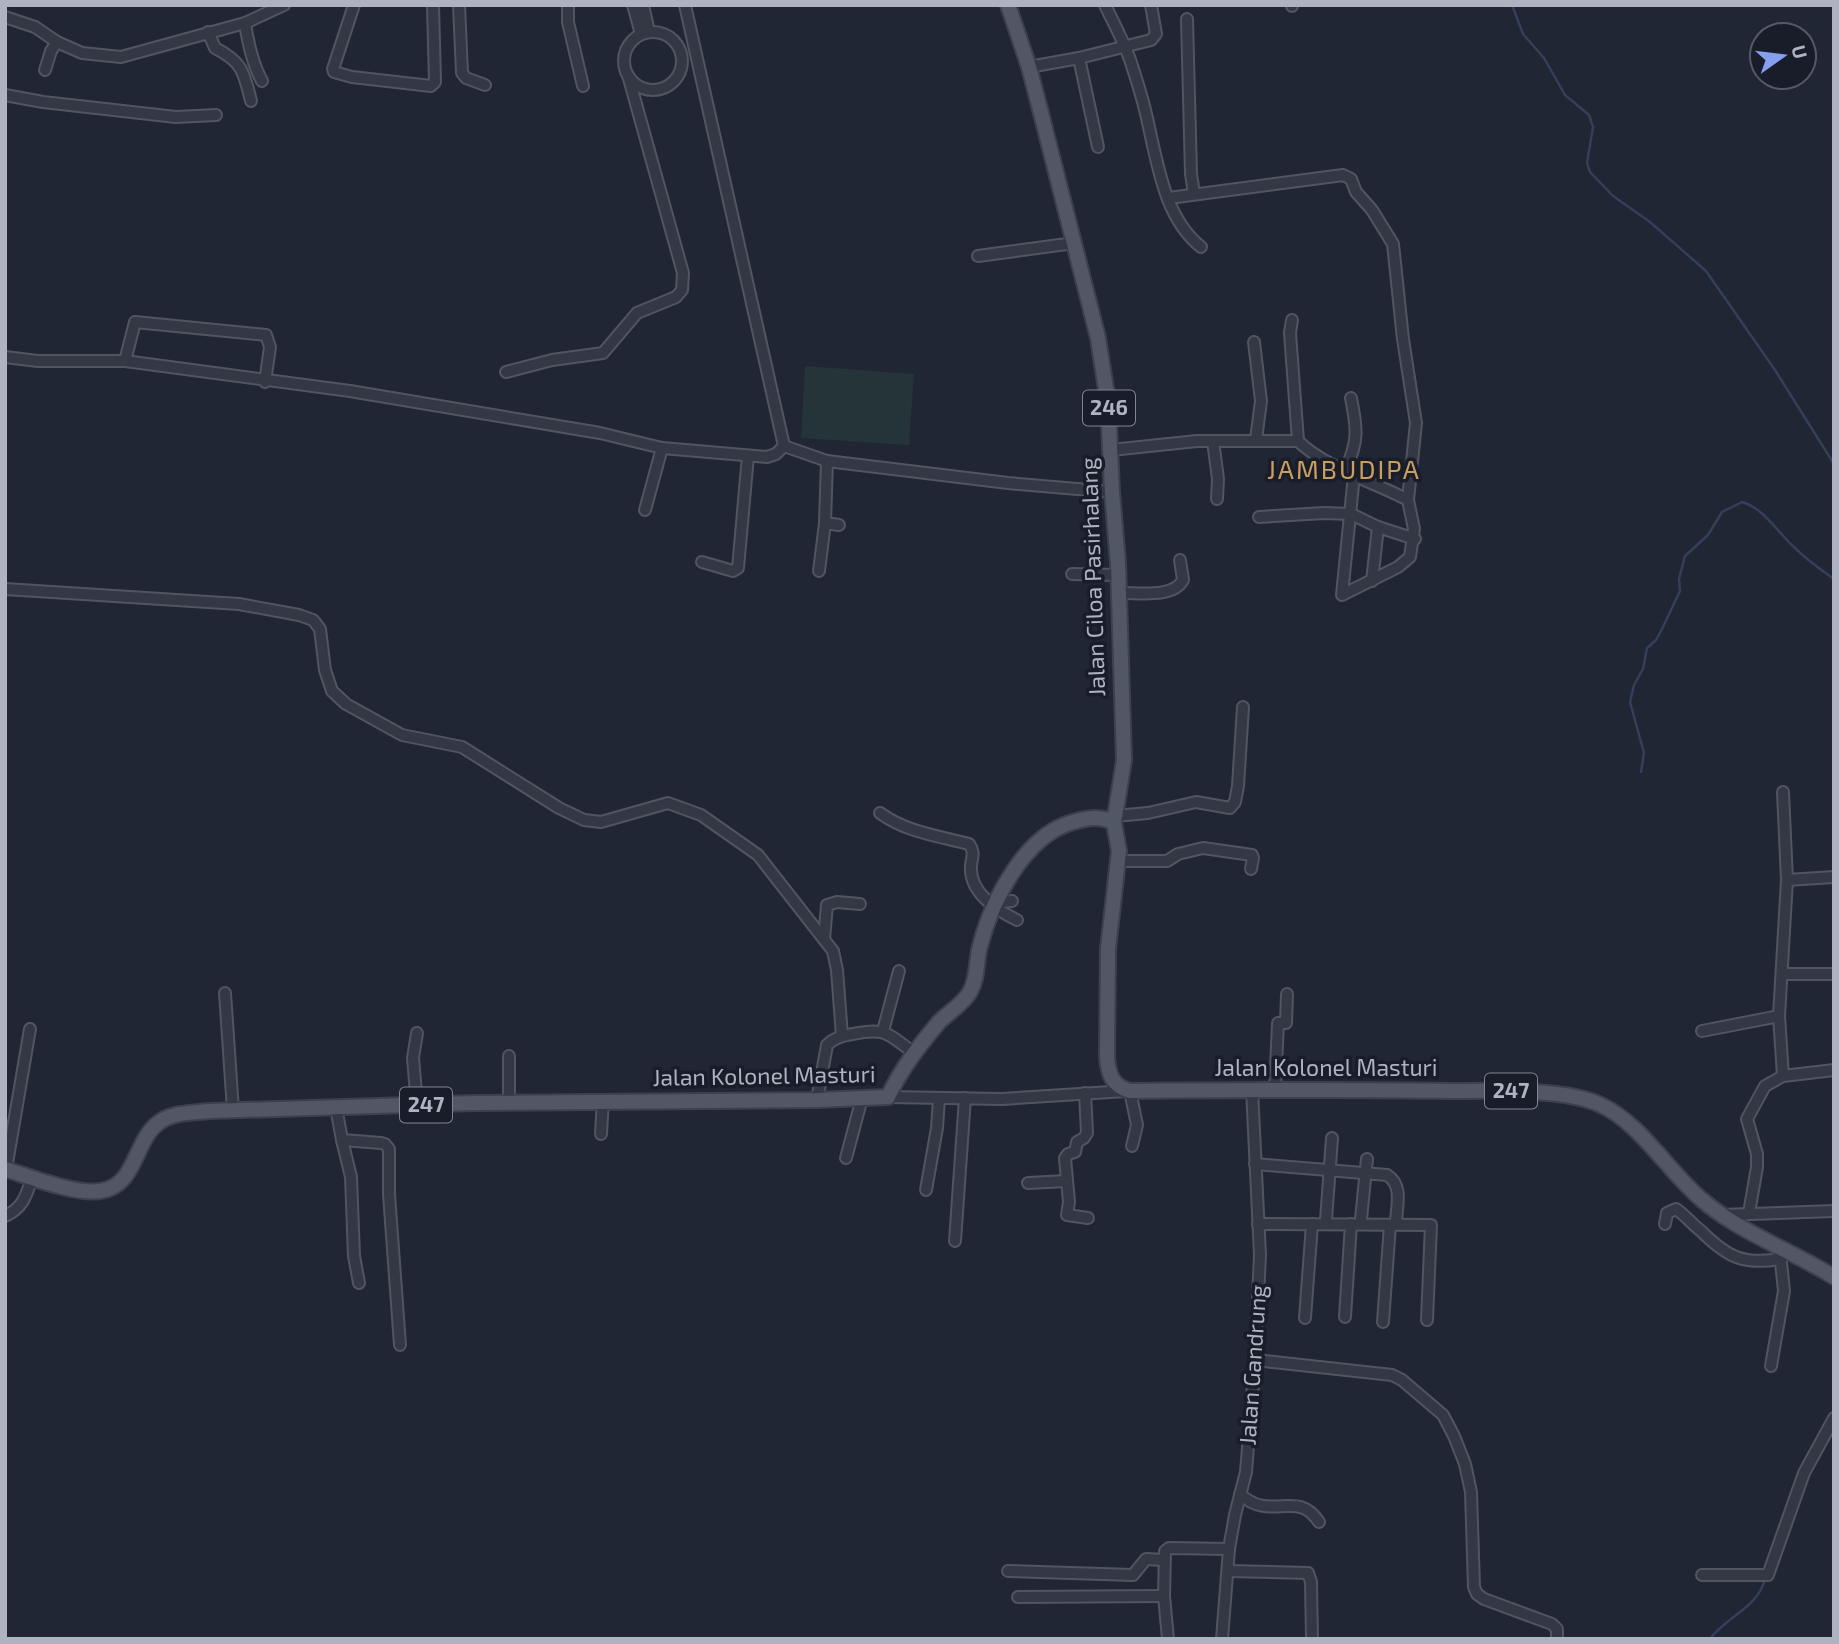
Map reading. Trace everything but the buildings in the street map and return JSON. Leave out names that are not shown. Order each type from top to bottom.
[{"type":"main road","name":"Jalan Ciloa Pasirhalang","points":[[1007,5],[1029,67],[1105,375],[1118,575],[1124,760],[1115,819]]},
{"type":"main road","name":"Jalan Kolonel Masturi","points":[[5,1169],[32,1178],[97,1192],[112,1188],[123,1182],[144,1141],[161,1121],[181,1114],[233,1110],[603,1100],[817,1100],[888,1097],[900,1071],[914,1053],[940,1021],[964,1000],[972,989],[979,949],[995,905],[1032,846],[1064,824],[1090,818],[1115,819]]},
{"type":"main road","points":[[1115,819],[1119,851],[1108,949],[1107,1056],[1109,1074],[1114,1083],[1128,1091]]},
{"type":"main road","name":"Jalan Kolonel Masturi","points":[[1128,1091],[1508,1091],[1581,1097],[1605,1106],[1625,1122],[1700,1198],[1721,1215],[1780,1253],[1834,1277]]},
{"type":"street","points":[[5,17],[35,27],[57,42],[82,53],[121,57],[245,23],[284,5]]},
{"type":"street","points":[[354,5],[334,72],[352,77],[431,86],[435,82],[433,5]]},
{"type":"street","points":[[459,5],[462,74],[485,85]]},
{"type":"street","points":[[568,5],[568,22],[583,86]]},
{"type":"street","points":[[633,5],[645,33]]},
{"type":"street","points":[[643,5],[645,33]]},
{"type":"street","points":[[685,5],[784,446]]},
{"type":"street","points":[[1105,5],[1133,66],[1150,130],[1158,174],[1173,211],[1188,237],[1201,247]]},
{"type":"street","points":[[1029,67],[1079,58],[1155,37],[1151,5]]},
{"type":"street","points":[[1186,19],[1194,194]]},
{"type":"street","points":[[245,23],[247,42],[262,81]]},
{"type":"street","points":[[208,32],[215,48],[226,53],[241,66],[251,101]]},
{"type":"street","points":[[506,372],[552,360],[603,353],[637,313],[676,297],[682,290],[683,273],[624,64],[625,52],[631,41],[645,33],[661,32],[671,37],[679,46],[681,69],[676,79],[656,90],[639,110]]},
{"type":"street","points":[[45,70],[57,42]]},
{"type":"street","points":[[1079,58],[1098,147]]},
{"type":"street","points":[[628,75],[640,87],[656,90]]},
{"type":"street","points":[[5,95],[176,117],[216,115]]},
{"type":"street","points":[[1169,198],[1343,175],[1352,179],[1356,192],[1372,210],[1393,244],[1403,339],[1416,423],[1408,500],[1415,539],[1413,551],[1406,562],[1342,594],[1351,514],[1350,473],[1357,425],[1351,398]]},
{"type":"street","points":[[978,256],[1074,243]]},
{"type":"street","points":[[1292,320],[1290,333],[1298,442]]},
{"type":"street","points":[[125,361],[135,322],[266,335],[270,347],[265,382]]},
{"type":"street","points":[[1254,342],[1262,401],[1256,440]]},
{"type":"street","points":[[5,357],[38,361],[125,361],[265,382],[350,391],[600,433],[662,448],[772,456],[784,446]]},
{"type":"street","points":[[1111,450],[1213,441],[1298,442],[1350,473],[1408,500]]},
{"type":"street","points":[[1213,441],[1216,499]]},
{"type":"street","points":[[784,446],[827,461],[1008,483],[1112,492]]},
{"type":"street","points":[[645,510],[662,448]]},
{"type":"street","points":[[702,562],[733,571],[738,568],[748,456]]},
{"type":"street","points":[[818,571],[825,523],[827,461]]},
{"type":"street","points":[[1259,517],[1351,514],[1378,527],[1415,539]]},
{"type":"street","points":[[825,523],[839,526]]},
{"type":"street","points":[[1372,581],[1378,527]]},
{"type":"street","points":[[1118,593],[1167,592],[1177,588],[1183,580],[1180,560]]},
{"type":"street","points":[[1072,575],[1118,575]]},
{"type":"street","points":[[5,589],[239,604],[299,615],[313,620],[320,629],[325,670],[332,691],[346,704],[402,735],[462,747],[559,808],[584,820],[601,822],[663,803],[684,807],[701,815],[758,855],[824,939],[835,957],[842,1036]]},
{"type":"street","points":[[1115,819],[1196,802],[1230,808],[1235,802],[1238,786],[1243,707]]},
{"type":"street","points":[[1783,792],[1787,880],[1779,1016],[1783,1076]]},
{"type":"street","points":[[880,813],[891,821],[920,833],[970,844],[974,851],[971,872],[975,888],[1017,920]]},
{"type":"street","points":[[1118,862],[1167,861],[1184,852],[1212,848],[1252,855],[1251,869]]},
{"type":"street","points":[[1787,880],[1834,877]]},
{"type":"street","points":[[995,905],[1012,901]]},
{"type":"street","points":[[824,939],[827,905],[837,902],[860,904]]},
{"type":"street","points":[[883,1031],[900,971]]},
{"type":"street","points":[[1783,974],[1834,974]]},
{"type":"street","points":[[225,993],[233,1110]]},
{"type":"street","points":[[1275,1090],[1278,1023],[1286,1023],[1287,994]]},
{"type":"street","points":[[1702,1031],[1779,1016]]},
{"type":"street","points":[[5,1169],[30,1029]]},
{"type":"street","points":[[817,1100],[827,1045],[842,1036],[866,1029],[883,1031],[914,1053]]},
{"type":"street","points":[[417,1033],[413,1058],[417,1105]]},
{"type":"street","points":[[509,1056],[509,1103]]},
{"type":"street","points":[[1749,1213],[1757,1154],[1747,1119],[1765,1086],[1783,1076],[1834,1070]]},
{"type":"street","name":"Jalan Gandrung","points":[[1222,1639],[1229,1549],[1247,1472],[1255,1360],[1260,1255],[1252,1089]]},
{"type":"street","points":[[888,1097],[1002,1099],[1128,1091],[1138,1125],[1132,1146]]},
{"type":"street","points":[[1085,1093],[1087,1133],[1077,1142],[1075,1152],[1065,1156],[1069,1202],[1067,1215],[1088,1218]]},
{"type":"street","points":[[846,1158],[862,1098]]},
{"type":"street","points":[[926,1190],[937,1128],[939,1098]]},
{"type":"street","points":[[955,1241],[965,1098]]},
{"type":"street","points":[[601,1134],[603,1100]]},
{"type":"street","points":[[336,1107],[351,1177],[354,1256],[359,1283]]},
{"type":"street","points":[[1326,1220],[1332,1138]]},
{"type":"street","points":[[341,1140],[381,1143],[389,1149],[389,1194],[400,1345]]},
{"type":"street","points":[[1345,1317],[1356,1222],[1367,1159]]},
{"type":"street","points":[[1255,1164],[1387,1175],[1396,1182],[1398,1195],[1383,1322]]},
{"type":"street","points":[[5,1216],[24,1203],[32,1178]]},
{"type":"street","points":[[1028,1183],[1067,1181]]},
{"type":"street","points":[[1665,1224],[1667,1213],[1676,1209],[1703,1234],[1739,1259],[1761,1262],[1780,1253],[1784,1291],[1771,1366]]},
{"type":"street","points":[[1721,1215],[1834,1211]]},
{"type":"street","points":[[1258,1224],[1356,1222],[1431,1225],[1427,1320]]},
{"type":"street","points":[[1305,1318],[1312,1224]]},
{"type":"street","points":[[1255,1360],[1392,1375],[1402,1380],[1443,1415],[1461,1455],[1471,1492],[1473,1578],[1477,1594],[1484,1600],[1552,1624],[1557,1629],[1557,1639]]},
{"type":"street","points":[[1702,1575],[1767,1576],[1804,1474],[1829,1438],[1834,1418]]},
{"type":"street","points":[[1240,1494],[1248,1502],[1262,1507],[1307,1508],[1319,1522]]},
{"type":"street","points":[[1168,1639],[1164,1596],[1165,1551],[1169,1548],[1229,1549]]},
{"type":"street","points":[[1008,1571],[1133,1575],[1146,1559],[1164,1560]]},
{"type":"street","points":[[1228,1571],[1308,1573],[1311,1582],[1312,1639]]},
{"type":"street","points":[[1017,1597],[1164,1596]]},
{"type":"shaded area","points":[[805,366],[914,374],[909,445],[801,438]]},
{"type":"waterway","points":[[1512,5],[1523,34],[1544,58],[1565,95],[1589,115],[1593,127],[1587,163],[1590,172],[1613,196],[1650,222],[1706,271],[1775,370],[1834,464]]},
{"type":"waterway","points":[[1641,772],[1644,753],[1630,702],[1634,685],[1643,669],[1647,648],[1656,640],[1680,591],[1679,579],[1685,556],[1708,535],[1722,512],[1742,502],[1750,505],[1764,515],[1804,556],[1834,579]]},
{"type":"waterway","points":[[1710,1639],[1756,1598],[1765,1579]]},
{"type":"district","name":"JAMBUDIPA","points":[[1344,470]]}]
